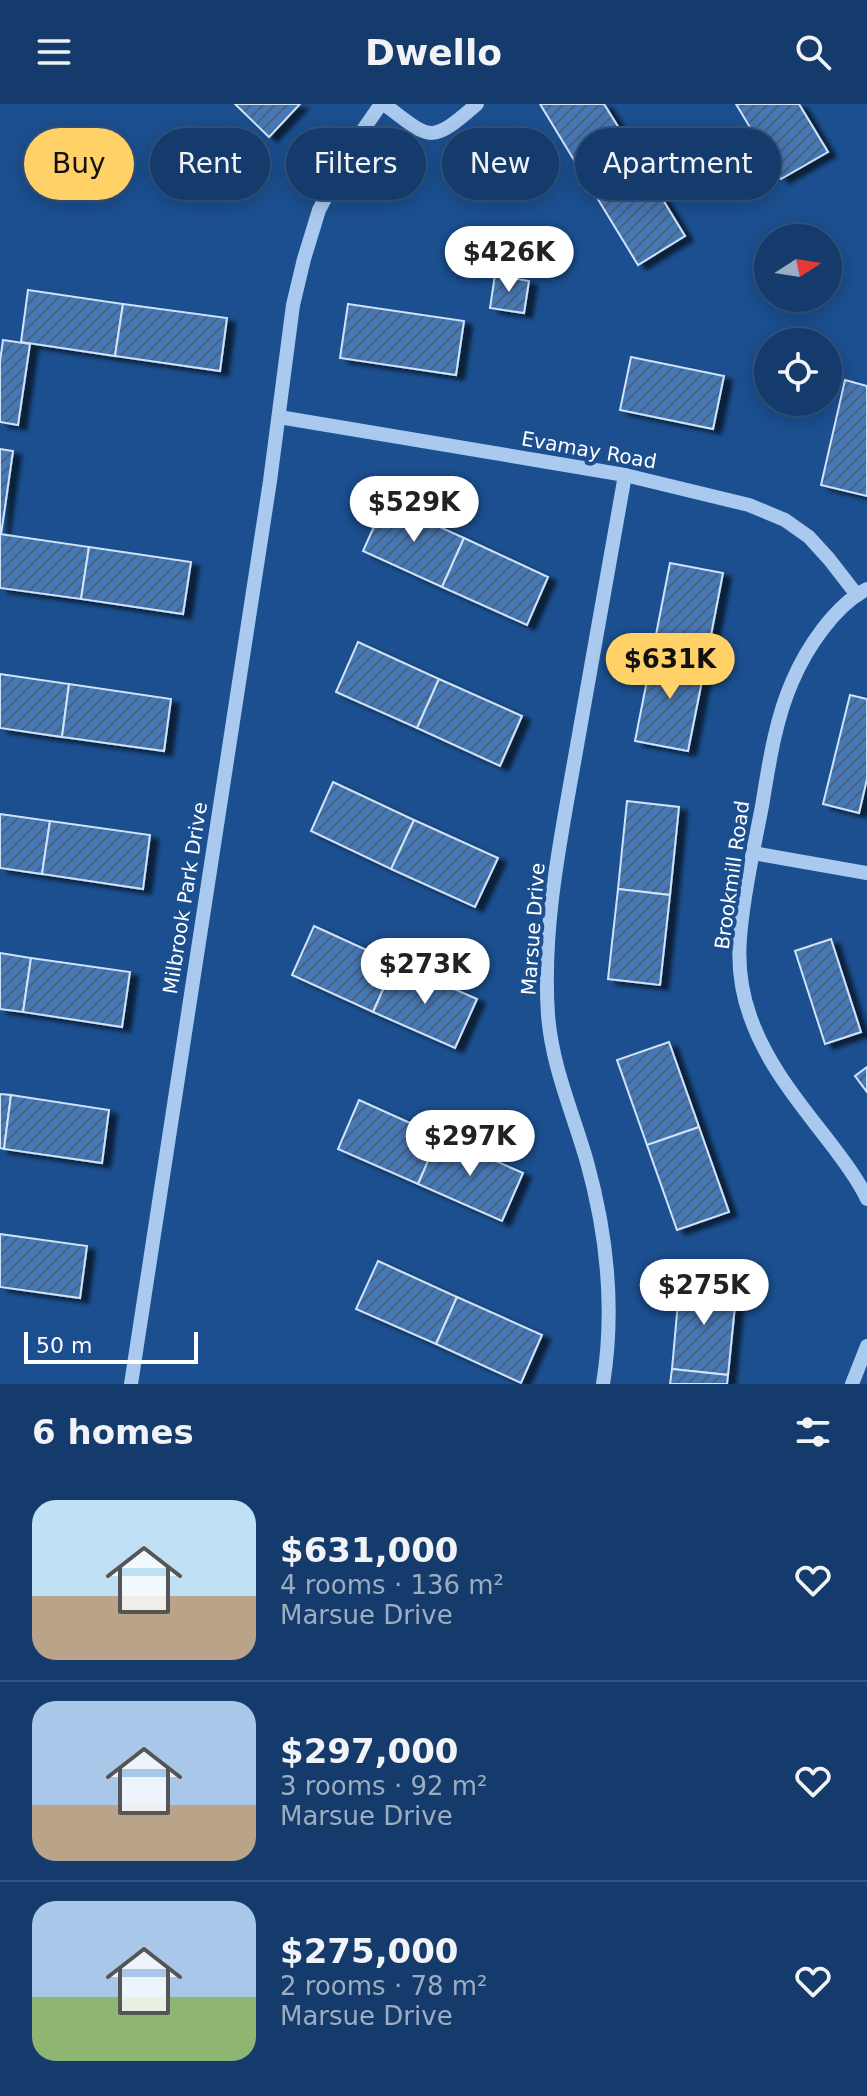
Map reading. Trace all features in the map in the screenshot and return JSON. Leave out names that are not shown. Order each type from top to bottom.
[{"type":"street","points":[[383,104],[426,134],[445,129],[477,104]]},
{"type":"street","name":"Milbrook Park Drive","points":[[131,1384],[279,417],[293,305],[319,210],[356,140],[383,104]]},
{"type":"street","name":"Evamay Road","points":[[279,417],[625,475],[749,505],[785,520],[809,537],[862,592]]},
{"type":"street","name":"Marsue Drive","points":[[603,1384],[610,1296],[600,1217],[586,1160],[559,1080],[548,1018],[547,958],[552,883],[625,475]]},
{"type":"street","name":"Brookmill Road","points":[[862,592],[827,624],[792,682],[778,722],[740,938],[741,975],[749,1013],[760,1042],[773,1067],[848,1167],[867,1199]]},
{"type":"street","points":[[753,853],[867,873]]},
{"type":"street","points":[[852,1384],[867,1346]]},
{"type":"building","points":[[235,104],[300,104],[270,136],[270,128],[260,128]]},
{"type":"building","points":[[540,104],[604,104],[619,128],[575,128],[575,162],[559,135],[559,128],[555,128]]},
{"type":"building","points":[[736,104],[799,104],[828,152],[781,179],[781,128],[750,128]]},
{"type":"building","points":[[598,200],[663,200],[685,236],[638,265]]},
{"type":"building","points":[[495,275],[529,281],[524,313],[490,308]]},
{"type":"building","points":[[28,290],[123,304],[115,356],[21,342]]},
{"type":"building","points":[[123,304],[227,318],[220,371],[115,356]]},
{"type":"building","points":[[348,304],[464,321],[456,375],[340,358]]},
{"type":"building","points":[[3,340],[30,344],[18,425],[0,422]]},
{"type":"building","points":[[631,357],[724,376],[713,429],[620,410]]},
{"type":"building","points":[[845,380],[867,386],[867,496],[821,485],[837,416],[842,416]]},
{"type":"building","points":[[0,449],[13,451],[1,535],[0,534]]},
{"type":"building","points":[[385,502],[464,538],[442,587],[363,551]]},
{"type":"building","points":[[0,534],[89,547],[81,599],[0,588]]},
{"type":"building","points":[[464,538],[548,577],[527,625],[442,587]]},
{"type":"building","points":[[89,547],[191,562],[183,614],[81,599]]},
{"type":"building","points":[[670,563],[723,573],[706,661],[653,650]]},
{"type":"building","points":[[358,642],[439,679],[417,728],[336,692]]},
{"type":"building","points":[[653,650],[706,661],[688,751],[635,741]]},
{"type":"building","points":[[0,674],[69,684],[62,737],[0,728]]},
{"type":"building","points":[[439,679],[522,716],[500,766],[417,728]]},
{"type":"building","points":[[69,684],[171,699],[164,751],[62,737]]},
{"type":"building","points":[[850,695],[867,699],[867,779],[859,813],[823,804]]},
{"type":"building","points":[[333,782],[414,820],[391,869],[311,831]]},
{"type":"building","points":[[627,801],[679,807],[670,895],[618,889]]},
{"type":"building","points":[[0,814],[50,821],[42,874],[0,868]]},
{"type":"building","points":[[414,820],[498,858],[475,907],[391,869]]},
{"type":"building","points":[[50,821],[150,835],[143,889],[42,874]]},
{"type":"building","points":[[618,889],[670,895],[660,985],[608,979]]},
{"type":"building","points":[[314,926],[395,963],[373,1012],[292,975]]},
{"type":"building","points":[[831,939],[861,1032],[825,1044],[795,951]]},
{"type":"building","points":[[0,953],[31,958],[23,1012],[0,1009]]},
{"type":"building","points":[[31,958],[130,972],[122,1027],[23,1012]]},
{"type":"building","points":[[395,963],[477,999],[455,1048],[373,1012]]},
{"type":"building","points":[[669,1042],[699,1127],[647,1145],[617,1060]]},
{"type":"building","points":[[867,1067],[867,1092],[855,1076]]},
{"type":"building","points":[[0,1094],[11,1095],[4,1149],[0,1148]]},
{"type":"building","points":[[11,1095],[109,1110],[102,1163],[4,1149]]},
{"type":"building","points":[[359,1100],[439,1136],[418,1184],[338,1149]]},
{"type":"building","points":[[699,1127],[729,1212],[677,1230],[647,1145]]},
{"type":"building","points":[[439,1136],[523,1173],[502,1221],[418,1184]]},
{"type":"building","points":[[0,1234],[87,1246],[80,1298],[0,1287]]},
{"type":"building","points":[[378,1261],[457,1297],[436,1344],[356,1309]]},
{"type":"building","points":[[680,1280],[737,1286],[728,1375],[672,1369]]},
{"type":"building","points":[[457,1297],[542,1335],[521,1383],[436,1344]]},
{"type":"building","points":[[672,1369],[728,1375],[727,1384],[670,1384]]}]
